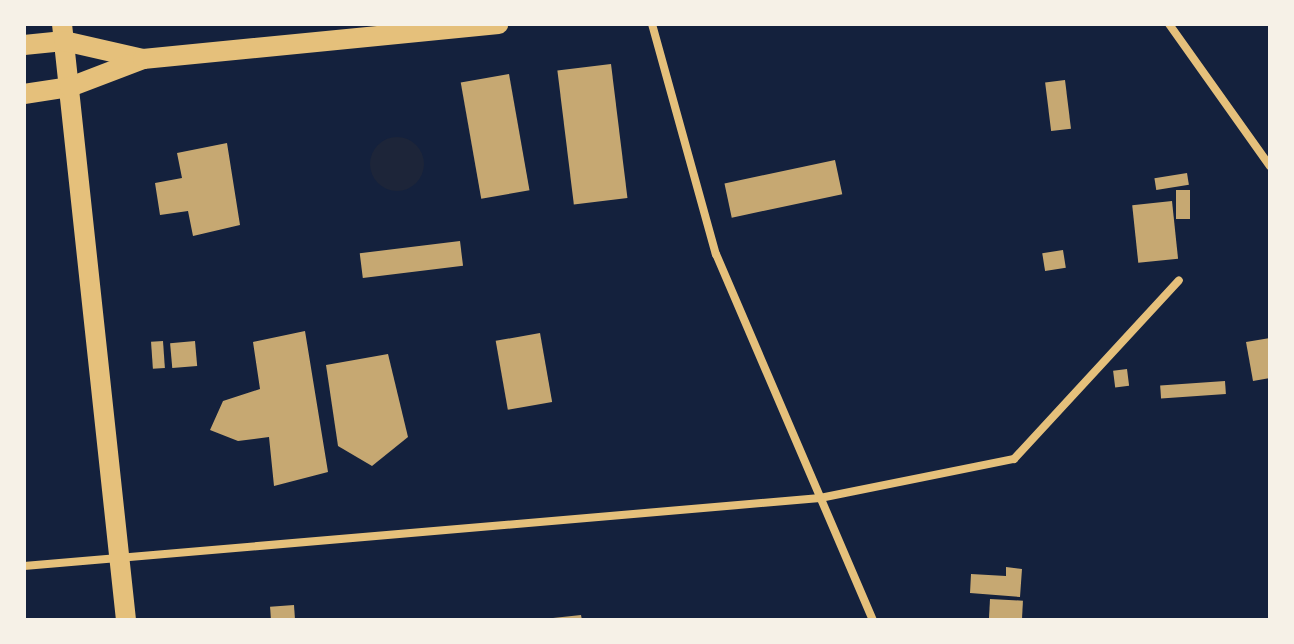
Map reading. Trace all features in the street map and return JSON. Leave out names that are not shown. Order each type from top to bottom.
[{"type":"main road","points":[[24,94],[70,87],[143,59],[498,24]]},
{"type":"main road","points":[[24,45],[63,32],[143,59]]},
{"type":"main road","points":[[63,32],[126,620]]},
{"type":"street","points":[[652,24],[716,254],[873,620]]},
{"type":"street","points":[[1169,24],[1270,166]]},
{"type":"street","points":[[24,566],[119,553],[820,498],[1014,459],[1179,280]]},
{"type":"shaded area","points":[[397,137],[416,145],[424,164],[416,183],[397,191],[378,183],[370,164],[378,145]]},
{"type":"building","points":[[611,64],[627,198],[574,205],[557,71]]},
{"type":"building","points":[[509,74],[529,190],[481,199],[461,83]]},
{"type":"building","points":[[1065,80],[1071,129],[1051,131],[1045,82]]},
{"type":"building","points":[[227,143],[240,225],[193,236],[188,211],[160,215],[155,183],[182,178],[177,153]]},
{"type":"building","points":[[835,160],[842,194],[732,218],[724,183]]},
{"type":"building","points":[[1187,173],[1189,185],[1156,190],[1154,178]]},
{"type":"building","points":[[1176,190],[1190,190],[1190,219],[1176,219]]},
{"type":"building","points":[[1172,201],[1178,259],[1138,263],[1132,205]]},
{"type":"building","points":[[460,241],[463,266],[363,278],[360,253]]},
{"type":"building","points":[[1063,250],[1066,268],[1045,271],[1042,253]]},
{"type":"building","points":[[305,331],[328,472],[274,486],[269,437],[238,441],[210,430],[223,401],[260,389],[253,342]]},
{"type":"building","points":[[540,333],[552,402],[508,410],[496,341]]},
{"type":"building","points":[[1270,338],[1270,378],[1253,381],[1246,342]]},
{"type":"building","points":[[163,341],[165,368],[153,369],[151,342]]},
{"type":"building","points":[[195,341],[197,366],[172,368],[170,343]]},
{"type":"building","points":[[388,354],[408,437],[372,466],[338,446],[326,365]]},
{"type":"building","points":[[1127,369],[1129,386],[1115,388],[1113,371]]},
{"type":"building","points":[[1225,381],[1226,394],[1161,399],[1160,386]]},
{"type":"building","points":[[1006,567],[1022,569],[1020,597],[970,593],[971,574],[1006,576]]},
{"type":"building","points":[[990,599],[1023,601],[1022,620],[989,620]]},
{"type":"building","points":[[294,605],[295,620],[271,620],[270,607]]},
{"type":"building","points":[[581,615],[582,620],[553,618]]}]
